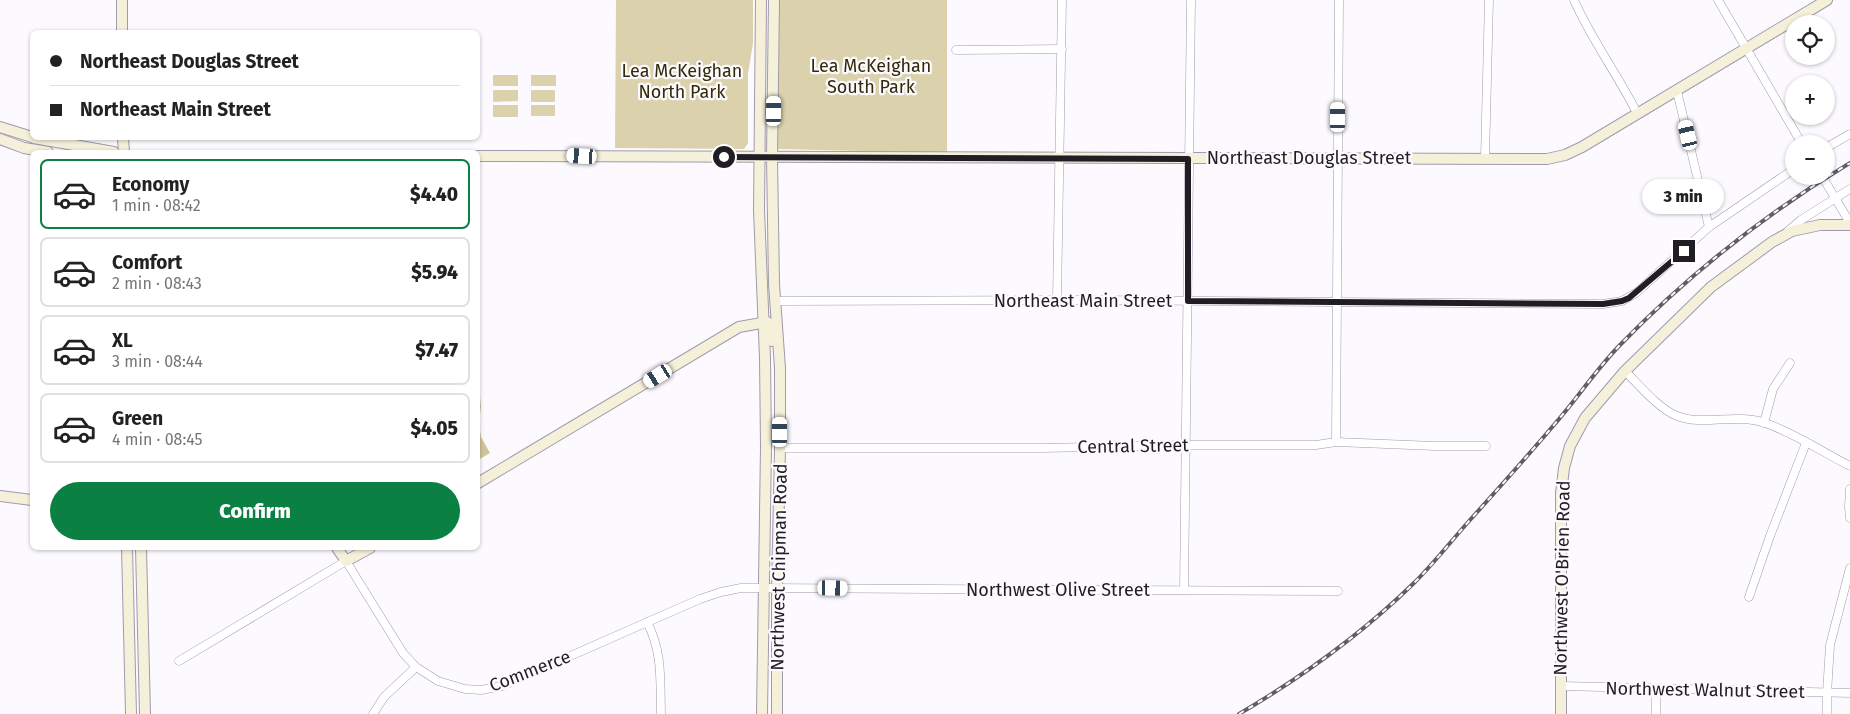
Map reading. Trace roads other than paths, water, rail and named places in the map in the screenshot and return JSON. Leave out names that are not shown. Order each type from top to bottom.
[{"type":"main road","points":[[122,0],[122,30]]},
{"type":"main road","name":"Northwest Chipman Road","points":[[761,0],[759,156],[765,378],[762,714]]},
{"type":"main road","name":"Northwest Chipman Road","points":[[774,0],[772,157],[780,368],[777,714]]},
{"type":"main road","name":"Northeast Douglas Street","points":[[480,156],[1547,159],[1565,155],[1582,146],[1827,0]]},
{"type":"main road","points":[[0,127],[30,136]]},
{"type":"main road","points":[[0,140],[36,150]]},
{"type":"main road","points":[[49,140],[103,150]]},
{"type":"main road","name":"Northwest O'Brien Road","points":[[1561,714],[1561,512],[1564,468],[1570,446],[1585,418],[1625,371],[1711,287],[1782,236],[1798,229],[1812,226],[1850,224]]},
{"type":"main road","points":[[480,482],[739,326],[762,322],[770,324],[774,356],[780,368]]},
{"type":"main road","points":[[0,496],[30,500]]},
{"type":"main road","points":[[127,550],[131,714]]},
{"type":"main road","points":[[141,550],[145,714]]},
{"type":"main road","points":[[339,550],[346,561],[366,550]]},
{"type":"main road","points":[[130,679],[144,674]]},
{"type":"street","points":[[1057,300],[1062,0]]},
{"type":"street","points":[[1184,590],[1191,0]]},
{"type":"street","points":[[1336,442],[1339,0]]},
{"type":"street","points":[[1485,158],[1489,0]]},
{"type":"street","points":[[1574,0],[1637,112]]},
{"type":"street","points":[[1718,0],[1797,135]]},
{"type":"street","points":[[956,50],[1062,49]]},
{"type":"street","points":[[1677,91],[1710,226]]},
{"type":"street","points":[[1835,143],[1850,134]]},
{"type":"street","name":"Northeast Main Street","points":[[776,301],[1057,300],[1615,303],[1636,294],[1710,226],[1785,175]]},
{"type":"street","points":[[1828,185],[1850,224]]},
{"type":"street","points":[[1782,236],[1801,220],[1850,188]]},
{"type":"street","points":[[1764,422],[1773,389],[1790,363]]},
{"type":"street","points":[[1625,371],[1667,410],[1678,417],[1750,419],[1764,422],[1795,436],[1850,466]]},
{"type":"street","name":"Central Street","points":[[780,448],[1043,448],[1316,445],[1336,442],[1486,446]]},
{"type":"street","points":[[1749,597],[1806,443]]},
{"type":"street","points":[[1850,489],[1850,518]]},
{"type":"street","points":[[179,661],[346,561]]},
{"type":"street","name":"Commerce","points":[[346,561],[403,653],[416,667],[438,681],[465,689],[481,690],[502,686],[720,592],[741,588],[764,588]]},
{"type":"street","points":[[1827,714],[1830,645],[1850,568]]},
{"type":"street","name":"Northwest Olive Street","points":[[764,588],[1338,591]]},
{"type":"street","points":[[647,622],[654,634],[659,655],[660,714]]},
{"type":"street","points":[[373,714],[384,697],[416,667]]},
{"type":"street","name":"Northwest Walnut Street","points":[[1561,686],[1850,693]]},
{"type":"street","points":[[1656,689],[1656,714]]},
{"type":"railway","points":[[1239,714],[1286,685],[1331,653],[1374,619],[1415,582],[1543,438],[1610,356],[1672,295],[1700,270],[1758,225],[1850,163]]},
{"type":"park label","name":"Lea McKeighan South Park","points":[[871,76]]},
{"type":"park label","name":"Lea McKeighan North Park","points":[[682,81]]}]
